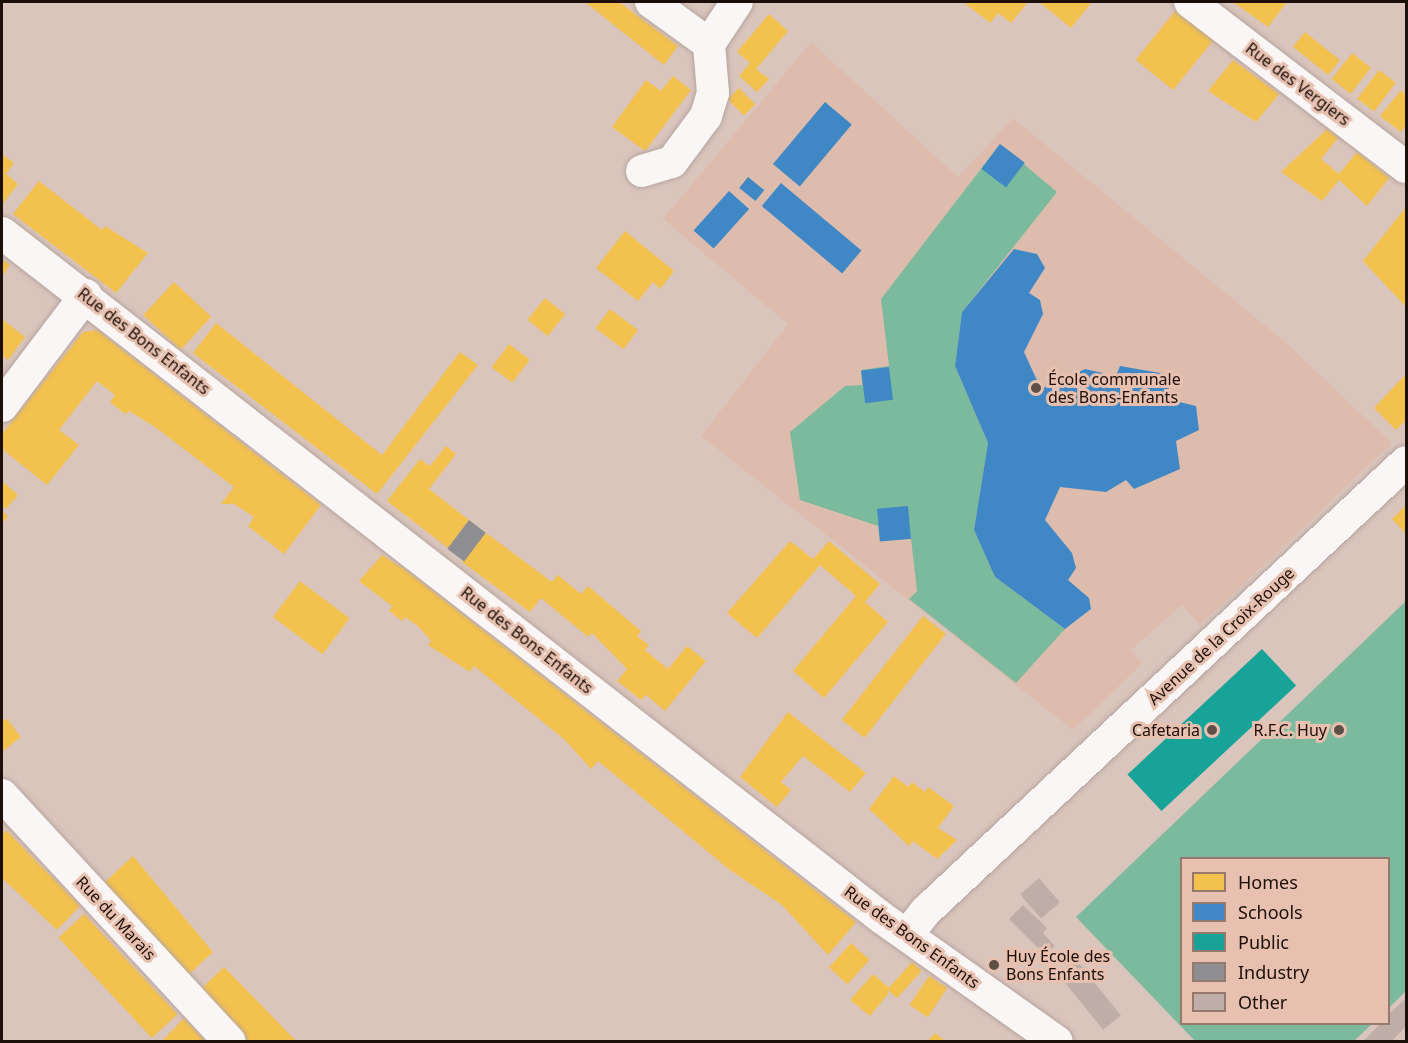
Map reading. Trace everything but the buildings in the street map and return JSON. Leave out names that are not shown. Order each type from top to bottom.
[{"type":"street","points":[[651,2],[709,44]]},
{"type":"street","points":[[642,171],[672,162],[706,116],[713,93],[709,44],[737,2]]},
{"type":"street","name":"Rue des Vergiers","points":[[1190,2],[1407,167]]},
{"type":"street","name":"Rue des Bons Enfants","points":[[2,233],[907,935],[1057,1041]]},
{"type":"street","points":[[2,406],[86,296]]},
{"type":"street","name":"Avenue de la Croix-Rouge","points":[[907,935],[926,911],[1407,462]]},
{"type":"street","name":"Rue du Marais","points":[[2,795],[230,1041]]},
{"type":"shaded area","name":"École communale des Bons-Enfants","points":[[811,42],[958,177],[1013,118],[1284,341],[1392,443],[1200,625],[1182,605],[1131,650],[1142,664],[1073,730],[701,436],[788,324],[663,219]]},
{"type":"green space","points":[[1000,144],[1057,192],[962,312],[955,366],[988,443],[974,530],[995,577],[1065,629],[1016,683],[909,599],[917,591],[911,539],[880,541],[878,526],[800,500],[790,432],[845,386],[862,385],[861,370],[889,366],[881,299]]},
{"type":"green space","name":"R.F.C. Huy","points":[[1406,601],[1406,991],[1390,1007],[1390,857],[1180,857],[1180,1025],[1371,1025],[1354,1041],[1195,1041],[1076,917]]},
{"type":"place","name":"École communale des Bons-Enfants","points":[[1036,388]]},
{"type":"place","name":"Cafetaria","points":[[1212,730]]},
{"type":"place","name":"R.F.C. Huy","points":[[1339,730]]},
{"type":"place","name":"Huy École des Bons Enfants","points":[[994,965]]}]
